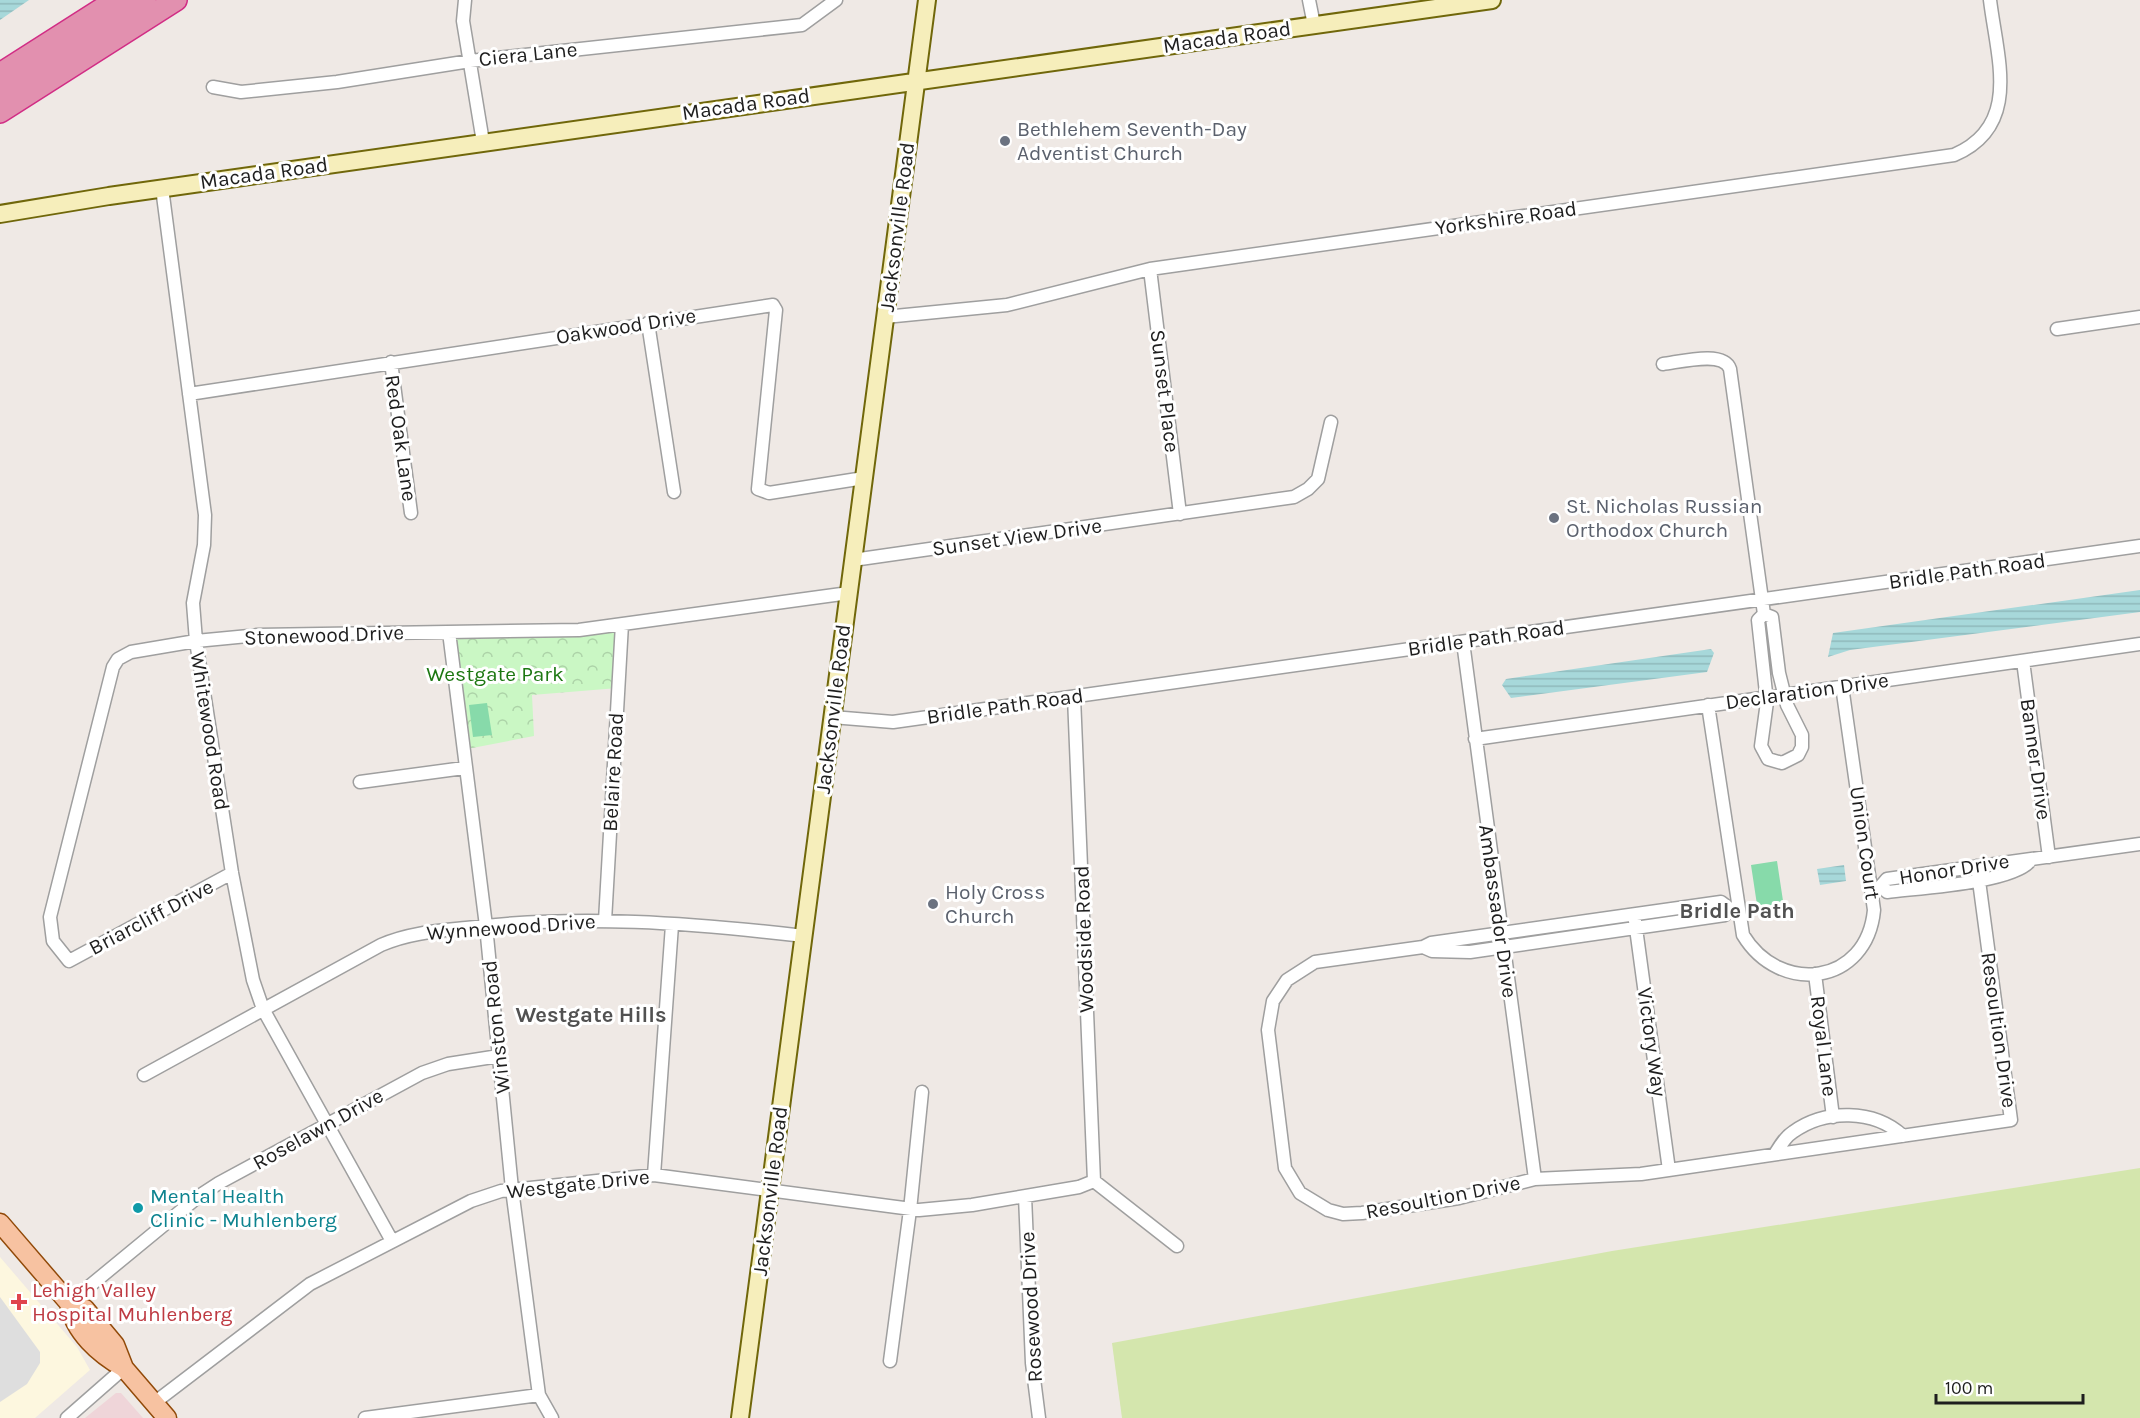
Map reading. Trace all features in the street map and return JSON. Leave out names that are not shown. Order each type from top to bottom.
[{"type":"highway","points":[[0,74],[116,0]]},
{"type":"highway","points":[[0,92],[145,0]]},
{"type":"highway","points":[[0,113],[176,0]]},
{"type":"main road","points":[[0,1223],[69,1303],[85,1309],[115,1345],[124,1368],[167,1418]]},
{"type":"street","points":[[465,0],[463,21],[483,142]]},
{"type":"street","name":"Ciera Lane","points":[[213,87],[241,92],[338,82],[470,61],[802,25],[836,0]]},
{"type":"street","name":"Jacksonville Road","points":[[740,1418],[927,0]]},
{"type":"street","points":[[1309,0],[1314,25]]},
{"type":"street","name":"Macada Road","points":[[0,214],[162,188],[1492,0]]},
{"type":"street","name":"Yorkshire Road","points":[[885,317],[1007,305],[1150,269],[1954,155],[1975,144],[1985,135],[1994,121],[2001,102],[1990,0]]},
{"type":"street","name":"Whitewood Road","points":[[162,188],[206,530],[193,603],[196,641],[232,873],[253,980],[263,1009],[392,1242]]},
{"type":"street","name":"Sunset Place","points":[[1150,269],[1180,514]]},
{"type":"street","name":"Oakwood Drive","points":[[189,394],[773,305],[776,310],[758,489],[769,493],[864,478]]},
{"type":"street","points":[[2057,329],[2140,318]]},
{"type":"street","points":[[648,323],[674,492]]},
{"type":"street","points":[[1663,364],[1717,358],[1729,365],[1764,614]]},
{"type":"street","name":"Red Oak Lane","points":[[391,362],[411,513]]},
{"type":"street","name":"Sunset View Drive","points":[[853,561],[1294,497],[1308,489],[1318,479],[1331,422]]},
{"type":"street","name":"Bridle Path Road","points":[[832,717],[893,722],[2140,546]]},
{"type":"street","name":"Stonewood Drive","points":[[69,961],[53,941],[50,917],[113,667],[118,659],[130,652],[196,641],[258,635],[579,630],[849,592]]},
{"type":"street","points":[[1764,614],[1772,617],[1785,694],[1802,735],[1802,743],[1796,758],[1782,762],[1768,759],[1761,746],[1767,696],[1758,620],[1764,614]]},
{"type":"street","name":"Belaire Road","points":[[605,921],[622,624]]},
{"type":"street","name":"Winston Road","points":[[448,632],[486,926],[512,1189],[539,1395],[552,1418]]},
{"type":"street","name":"Ambassador Drive","points":[[1463,642],[1474,739],[1536,1179]]},
{"type":"street","name":"Declaration Drive","points":[[1474,739],[2140,644]]},
{"type":"street","name":"Banner Drive","points":[[2023,661],[2049,857]]},
{"type":"street","name":"Union Court","points":[[1708,705],[1733,908],[1743,935],[1767,963],[1788,973],[1815,974],[1838,967],[1860,948],[1873,915],[1876,887],[1842,686]]},
{"type":"street","name":"Woodside Road","points":[[1074,697],[1094,1181]]},
{"type":"street","points":[[360,782],[464,768]]},
{"type":"street","name":"Honor Drive","points":[[2030,861],[2025,867],[2002,876],[1979,880],[1887,892],[1876,887],[1887,879],[2140,844]]},
{"type":"street","name":"Resoultion Drive","points":[[1423,947],[1432,951],[1454,952],[1503,947],[1725,915],[1733,908],[1721,902],[1431,943],[1423,947],[1315,962],[1293,975],[1279,991],[1272,1007],[1268,1030],[1287,1173],[1300,1193],[1312,1203],[1335,1213],[1352,1214],[1459,1198],[1536,1179],[1669,1170],[2012,1120],[1977,866]]},
{"type":"street","name":"Briarcliff Drive","points":[[69,961],[232,873]]},
{"type":"street","name":"Victory Way","points":[[1634,914],[1669,1170]]},
{"type":"street","name":"Wynnewood Drive","points":[[144,1075],[391,941],[415,934],[486,926],[605,921],[804,936]]},
{"type":"street","points":[[654,1175],[672,925]]},
{"type":"street","name":"Royal Lane","points":[[1815,974],[1833,1117]]},
{"type":"street","name":"Roselawn Drive","points":[[69,1303],[202,1194],[434,1068],[499,1056]]},
{"type":"street","points":[[890,1361],[910,1210],[922,1092]]},
{"type":"street","points":[[1775,1154],[1792,1132],[1813,1122],[1833,1117],[1872,1117],[1892,1125],[1903,1136]]},
{"type":"street","name":"Westgate Drive","points":[[154,1403],[310,1284],[471,1201],[512,1189],[654,1175],[910,1210],[941,1209],[1025,1196],[1079,1187],[1094,1181]]},
{"type":"street","points":[[1094,1181],[1177,1246]]},
{"type":"street","name":"Rosewood Drive","points":[[1025,1196],[1032,1363],[1039,1418]]},
{"type":"street","points":[[67,1418],[124,1368]]},
{"type":"street","points":[[365,1418],[539,1395]]},
{"type":"shaded area","name":"Lehigh Valley Hospital Muhlenberg","points":[[0,1257],[77,1347],[90,1370],[35,1418],[0,1418]]},
{"type":"shaded area","points":[[0,1297],[40,1352],[40,1363],[27,1384],[0,1402]]},
{"type":"shaded area","points":[[116,1393],[121,1393],[143,1418],[85,1418]]},
{"type":"green space","name":"Westgate Park","points":[[622,624],[618,688],[532,695],[534,736],[462,750],[449,632]]},
{"type":"green space","points":[[487,703],[492,735],[473,737],[469,705]]},
{"type":"green space","points":[[1777,861],[1785,914],[1759,918],[1751,865]]},
{"type":"green space","points":[[2140,1168],[2140,1418],[1122,1418],[1112,1343],[1612,1251]]},
{"type":"water","points":[[0,0],[29,0],[0,20]]},
{"type":"water","points":[[2140,590],[2140,612],[1850,650],[1828,657],[1833,633]]},
{"type":"water","points":[[1711,649],[1714,653],[1707,672],[1511,698],[1502,685],[1506,679]]},
{"type":"water","points":[[1844,865],[1846,881],[1820,885],[1817,869]]},
{"type":"place","name":"Bethlehem Seventh-Day Adventist Church","points":[[1005,141]]},
{"type":"place","name":"St. Nicholas Russian Orthodox Church","points":[[1554,518]]},
{"type":"place","name":"Holy Cross Church","points":[[933,904]]},
{"type":"place","name":"Mental Health Clinic - Muhlenberg","points":[[138,1208]]},
{"type":"place","name":"Lehigh Valley Hospital Muhlenberg","points":[[19,1302]]},
{"type":"district","name":"Bridle Path","points":[[1737,911]]},
{"type":"district","name":"Westgate Hills","points":[[591,1015]]}]
